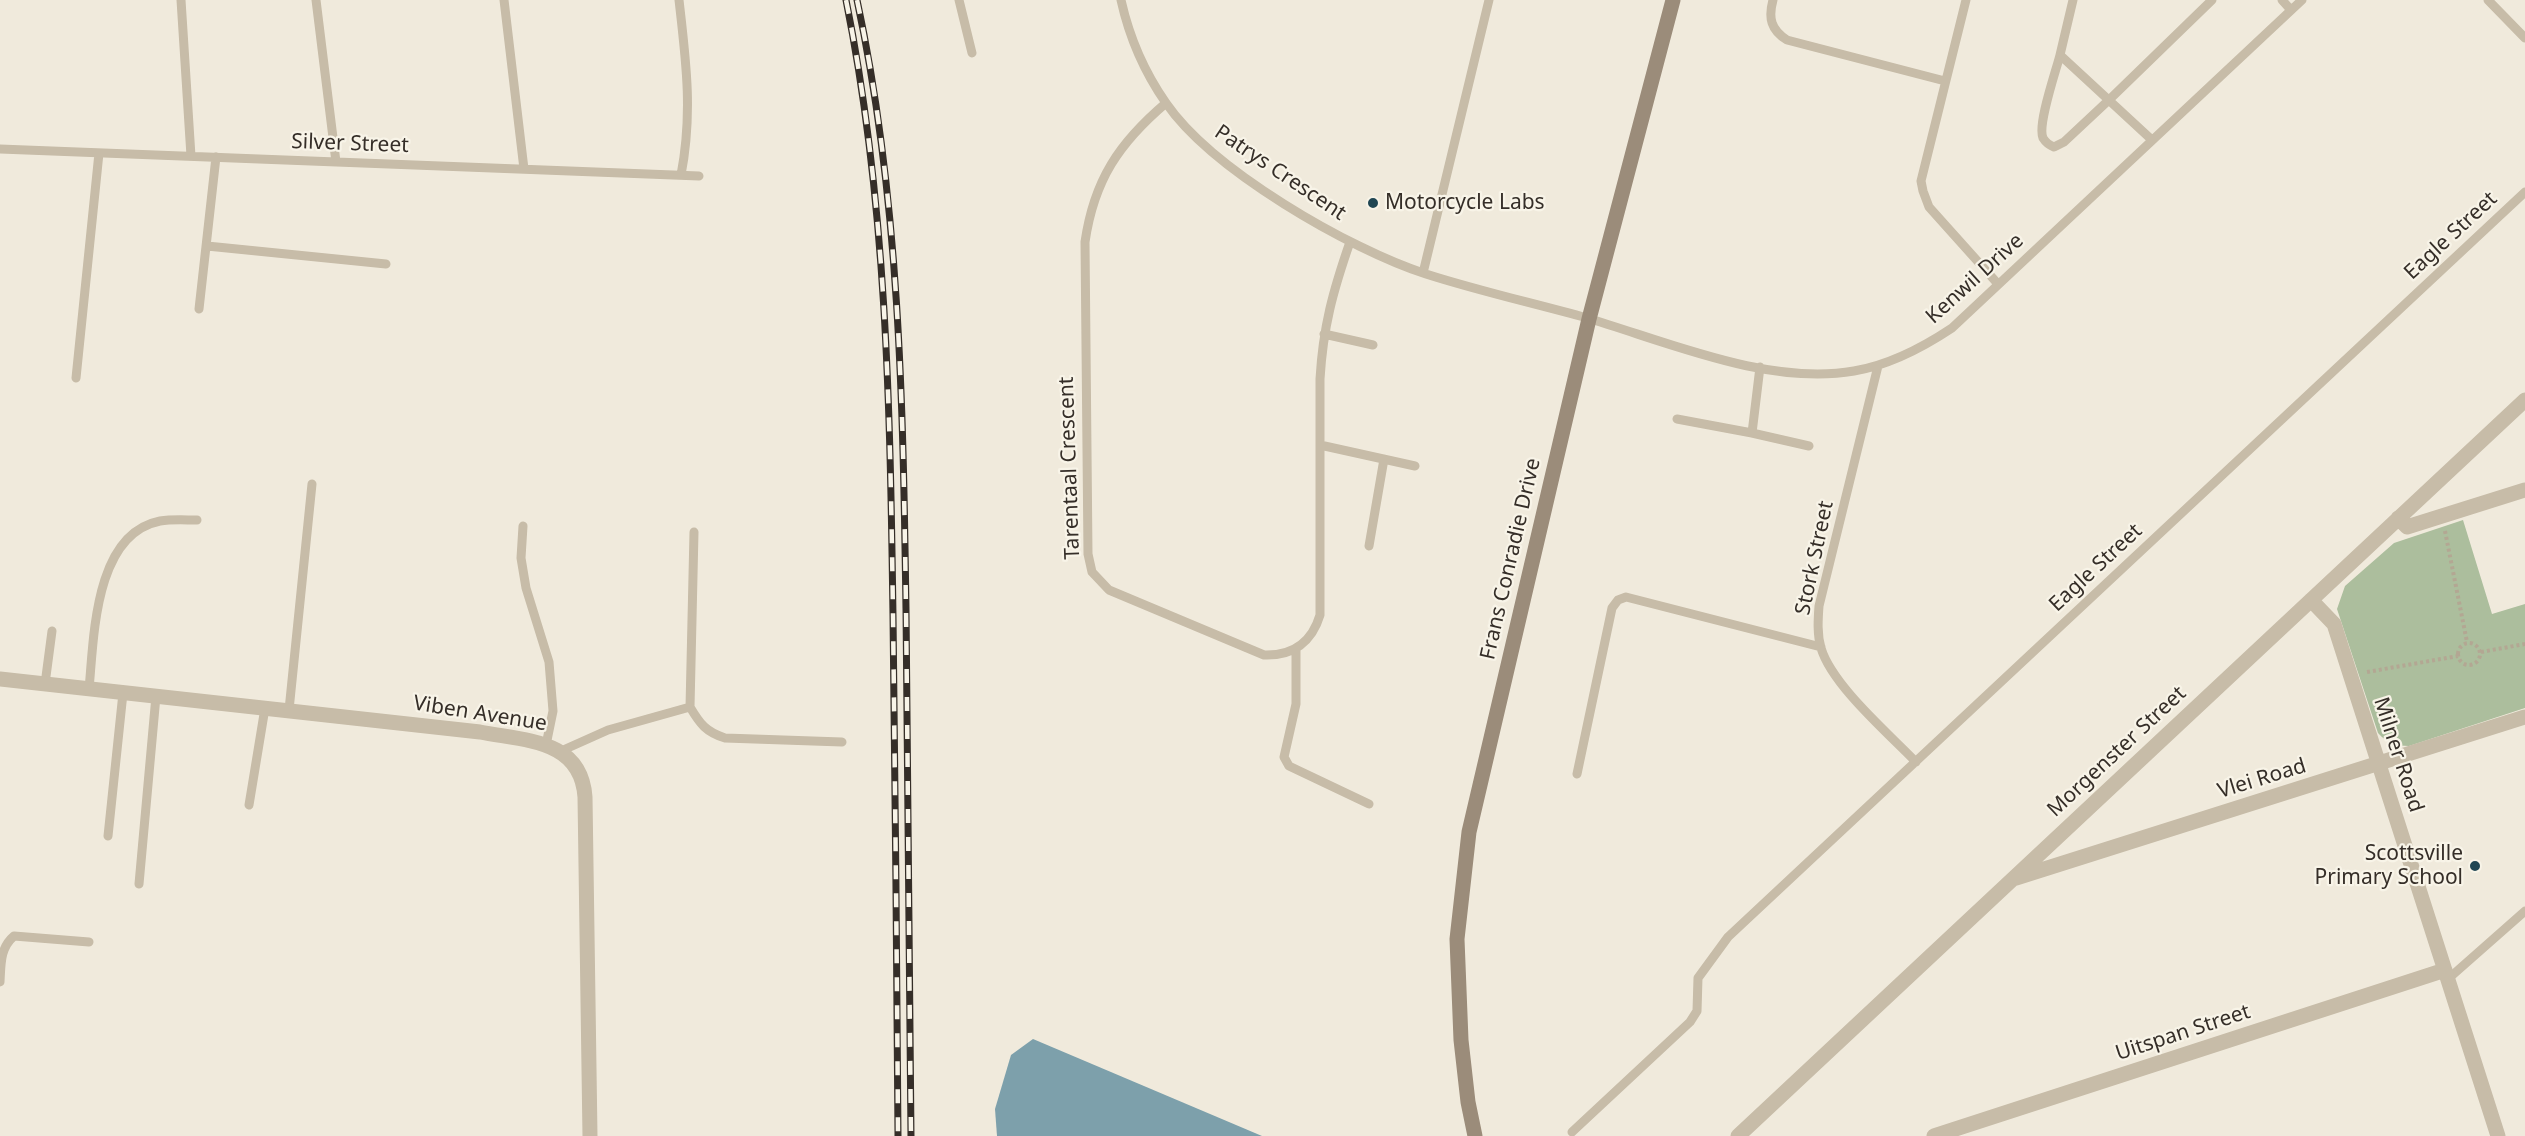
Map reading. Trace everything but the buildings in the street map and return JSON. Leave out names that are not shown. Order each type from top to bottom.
[{"type":"street","name":"Frans Conradie Drive","points":[[1475,1136],[1468,1102],[1461,1040],[1457,939],[1469,832],[1589,319],[1673,0]]},
{"type":"street","name":"Morgenster Street","points":[[1738,1136],[2525,399]]},
{"type":"street","points":[[2398,518],[2407,527],[2525,490]]},
{"type":"street","name":"Milner Road","points":[[2311,600],[2334,624],[2498,1136]]},
{"type":"street","name":"Viben Avenue","points":[[0,679],[480,732],[546,745],[561,751],[575,764],[581,774],[585,797],[590,1136]]},
{"type":"street","name":"Vlei Road","points":[[2012,879],[2525,717]]},
{"type":"street","name":"Uitspan Street","points":[[1934,1136],[2446,975]]},
{"type":"lane","points":[[181,0],[191,156]]},
{"type":"lane","points":[[316,0],[336,162]]},
{"type":"lane","points":[[504,0],[524,169]]},
{"type":"lane","points":[[679,0],[688,81],[689,123],[681,175]]},
{"type":"lane","points":[[959,0],[972,53]]},
{"type":"lane","name":"Patrys Crescent","points":[[1121,0],[1137,50],[1166,103],[1190,132],[1218,156],[1278,199],[1350,242],[1423,273],[1589,319]]},
{"type":"lane","points":[[1423,273],[1490,0]]},
{"type":"lane","points":[[1773,0],[1770,10],[1772,23],[1780,36],[1787,40],[1945,81]]},
{"type":"lane","points":[[1966,0],[1922,171],[1923,191],[1935,214],[1998,284]]},
{"type":"lane","points":[[2073,0],[2044,114],[2042,133],[2049,145],[2059,146],[2212,0]]},
{"type":"lane","points":[[2282,0],[2291,10]]},
{"type":"lane","name":"Kenwil Drive","points":[[1589,319],[1709,356],[1792,373],[1831,374],[1878,366],[1898,359],[1952,328],[2302,0]]},
{"type":"lane","points":[[2488,0],[2525,38]]},
{"type":"lane","points":[[2060,55],[2152,140]]},
{"type":"lane","name":"Tarentaal Crescent","points":[[1166,103],[1148,118],[1121,147],[1101,181],[1088,221],[1083,263],[1089,563],[1097,580],[1109,590],[1233,644],[1264,655],[1286,654],[1296,650]]},
{"type":"lane","name":"Silver Street","points":[[0,149],[699,176]]},
{"type":"lane","points":[[76,378],[99,153]]},
{"type":"lane","points":[[199,309],[216,157]]},
{"type":"lane","name":"Eagle Street","points":[[1572,1132],[1690,1022],[1697,1011],[1698,978],[1728,937],[2525,192]]},
{"type":"lane","points":[[1350,242],[1334,288],[1324,334],[1320,379],[1320,615],[1312,635],[1296,650],[1296,704],[1284,757],[1289,766],[1369,804]]},
{"type":"lane","points":[[207,246],[386,264]]},
{"type":"lane","points":[[1324,334],[1373,345]]},
{"type":"lane","name":"Stork Street","points":[[1878,366],[1819,606],[1818,634],[1821,647],[1836,677],[1916,762]]},
{"type":"lane","points":[[1752,433],[1760,367]]},
{"type":"lane","points":[[1677,418],[1809,446]]},
{"type":"lane","points":[[1320,445],[1415,466]]},
{"type":"lane","points":[[1369,546],[1384,459]]},
{"type":"lane","points":[[290,710],[312,484]]},
{"type":"lane","points":[[89,689],[101,591],[108,568],[128,540],[144,528],[159,522],[197,520]]},
{"type":"lane","points":[[523,526],[521,558],[526,588],[549,662],[553,711],[546,745]]},
{"type":"lane","points":[[694,532],[690,707],[701,725],[711,733],[725,738],[842,742]]},
{"type":"lane","points":[[1577,774],[1612,608],[1618,600],[1626,597],[1821,647]]},
{"type":"lane","points":[[45,684],[52,631]]},
{"type":"lane","points":[[108,836],[123,693]]},
{"type":"lane","points":[[139,884],[156,696]]},
{"type":"lane","points":[[561,751],[608,730],[690,707]]},
{"type":"lane","points":[[249,805],[264,708]]},
{"type":"lane","points":[[2446,975],[2525,910]]},
{"type":"lane","points":[[0,982],[2,954],[6,943],[14,936],[89,942]]},
{"type":"path","points":[[2445,532],[2467,642]]},
{"type":"path","points":[[2467,642],[2478,646],[2481,652],[2480,659],[2475,664],[2461,663],[2458,657],[2459,648],[2467,642]]},
{"type":"path","points":[[2481,652],[2525,644]]},
{"type":"path","points":[[2365,672],[2458,657]]},
{"type":"green space","points":[[2463,520],[2492,614],[2525,604],[2525,708],[2409,746],[2396,745],[2388,742],[2378,733],[2337,609],[2345,586],[2394,543]]},
{"type":"water","points":[[1033,1039],[1262,1136],[997,1136],[995,1109],[1011,1055]]},
{"type":"railway","points":[[846,0],[860,76],[870,153],[878,229],[888,383],[893,615],[898,1136]]},
{"type":"railway","points":[[857,0],[871,75],[891,227],[901,380],[906,609],[911,1136]]},
{"type":"place","name":"Motorcycle Labs","points":[[1373,203]]},
{"type":"place","name":"Scottsville Primary School","points":[[2475,866]]}]
